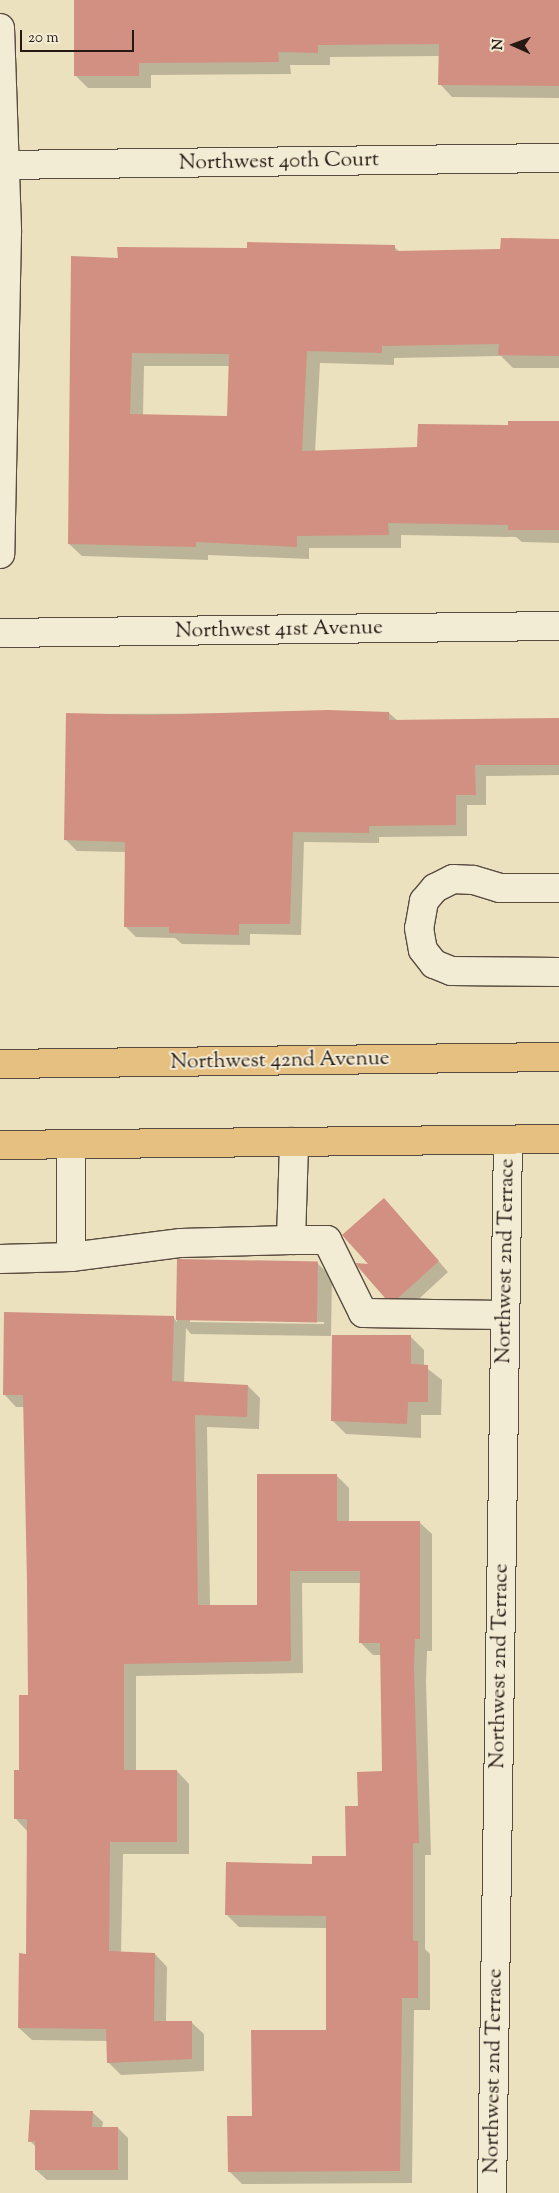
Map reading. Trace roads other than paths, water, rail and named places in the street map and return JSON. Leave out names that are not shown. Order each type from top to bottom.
[{"type":"main road","name":"Northwest 42nd Avenue","points":[[0,1064],[559,1057]]},
{"type":"main road","points":[[0,1145],[559,1139]]},
{"type":"street","points":[[0,28],[2,165],[7,232],[0,554]]},
{"type":"street","name":"Northwest 40th Court","points":[[2,165],[559,158]]},
{"type":"street","name":"Northwest 41st Avenue","points":[[0,633],[559,626]]},
{"type":"street","points":[[559,888],[500,888],[473,880],[453,879],[435,888],[424,901],[419,928],[423,950],[434,964],[451,971],[559,972]]},
{"type":"street","name":"Northwest 2nd Terrace","points":[[492,2193],[508,1140]]},
{"type":"street","points":[[291,1240],[294,1142]]},
{"type":"street","points":[[71,1257],[72,1145]]},
{"type":"street","points":[[0,1259],[71,1257],[181,1243],[327,1240],[363,1312],[505,1315]]}]
